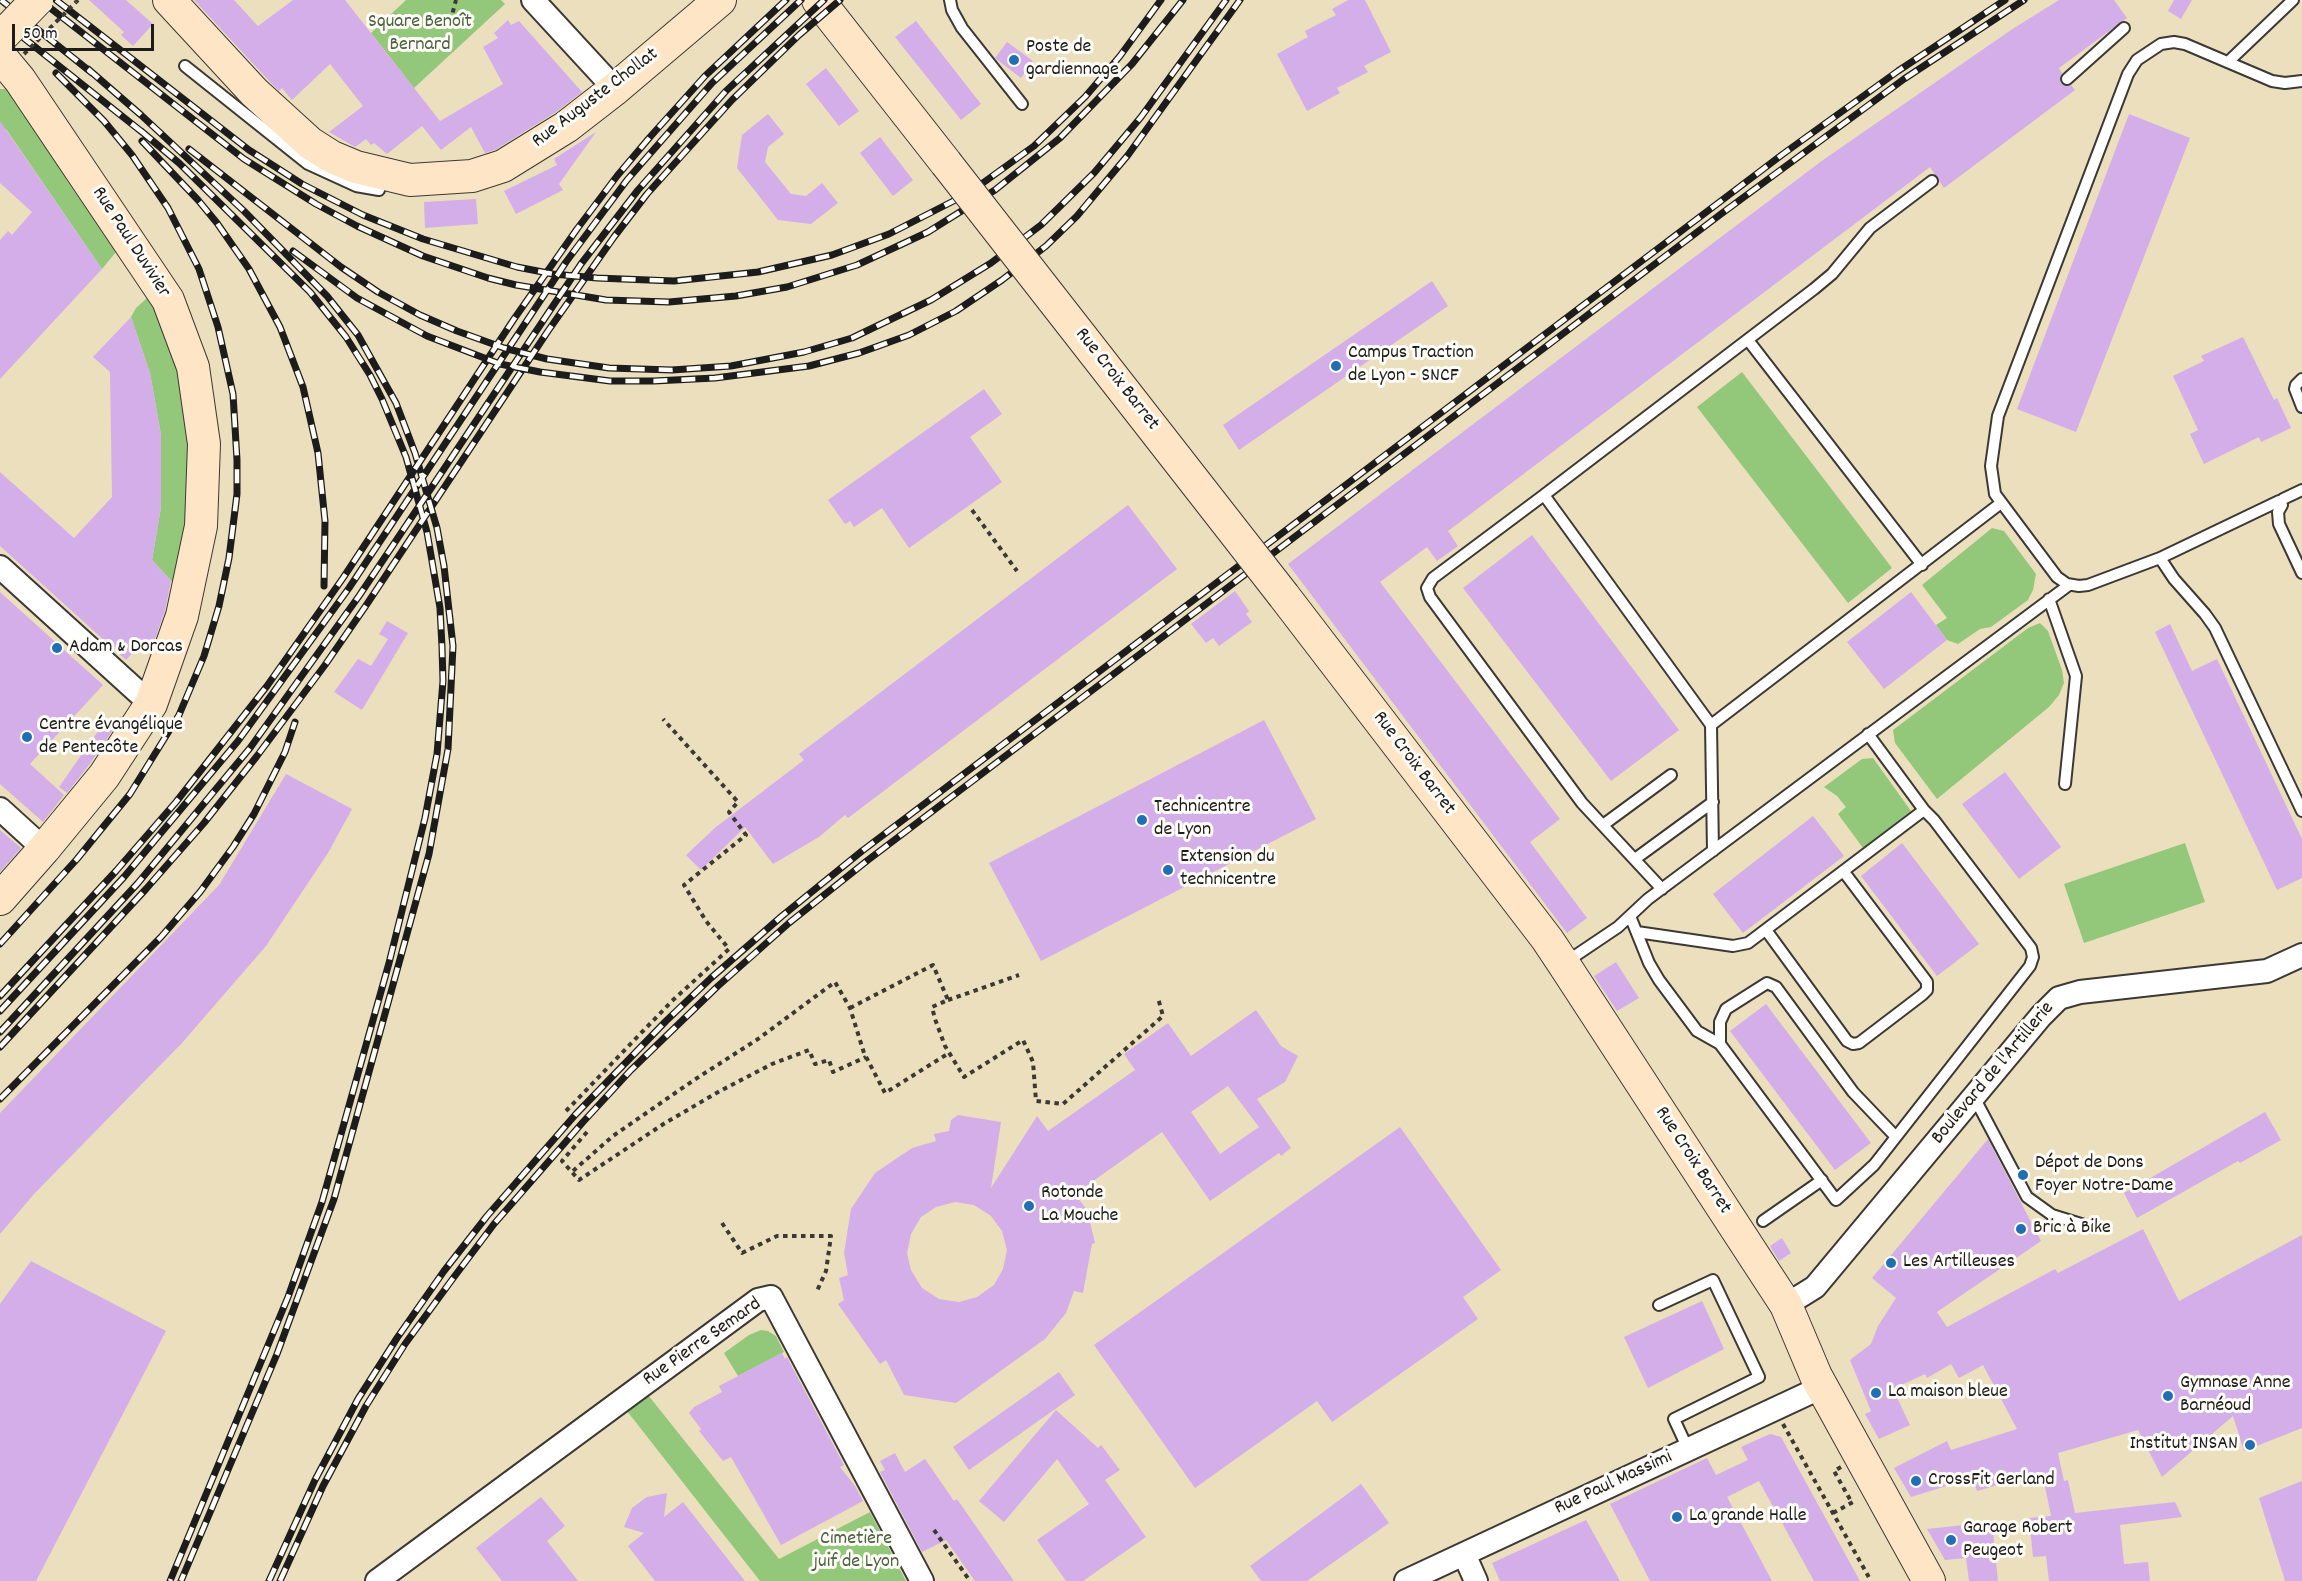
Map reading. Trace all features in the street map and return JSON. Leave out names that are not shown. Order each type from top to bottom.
[{"type":"street","points":[[9,48],[37,0]]},
{"type":"street","name":"Rue Auguste Chollat","points":[[170,0],[254,92],[310,142],[332,157],[384,175],[410,180],[441,180],[472,176],[503,166],[566,127],[615,89],[720,0]]},
{"type":"street","points":[[533,0],[615,89]]},
{"type":"street","name":"Rue Croix Barret","points":[[818,0],[1284,596],[1540,930],[1786,1305],[1822,1387],[1929,1581]]},
{"type":"street","name":"Rue Paul Duvivier","points":[[0,899],[104,776],[151,704],[182,616],[201,526],[204,444],[193,367],[168,300],[20,80],[9,48]]},
{"type":"street","points":[[0,567],[151,704]]},
{"type":"street","points":[[0,809],[44,849]]},
{"type":"street","name":"Boulevard de l'Artillerie","points":[[1786,1305],[1815,1287],[2041,1016],[2059,998],[2103,989],[2267,971],[2302,955]]},
{"type":"street","name":"Rue Pierre Semard","points":[[377,1581],[748,1307],[758,1300],[771,1297],[922,1581]]},
{"type":"street","name":"Rue Paul Massimi","points":[[1406,1581],[1822,1387]]},
{"type":"street","points":[[1464,1554],[1476,1581]]},
{"type":"lane","points":[[950,0],[952,10],[962,28],[1022,104]]},
{"type":"lane","points":[[2228,62],[2293,0]]},
{"type":"lane","points":[[2067,79],[2124,28]]},
{"type":"lane","points":[[2302,81],[2272,81],[2185,44],[2174,42],[2161,44],[2138,60],[2128,74],[1998,416],[1991,466],[1995,494],[2057,577],[2070,585],[2088,585],[2160,558],[2302,490]]},
{"type":"lane","points":[[185,66],[309,164],[356,186],[379,190],[384,175]]},
{"type":"lane","points":[[1662,889],[1582,803],[1430,597],[1427,588],[1433,578],[1825,280],[1870,228],[1932,181]]},
{"type":"lane","points":[[1748,340],[1922,565]]},
{"type":"lane","points":[[2302,379],[2295,389],[2302,407]]},
{"type":"lane","points":[[1544,495],[1711,725],[1713,851]]},
{"type":"lane","points":[[2281,502],[2278,512],[2279,524],[2302,573]]},
{"type":"lane","points":[[1711,725],[2001,503]]},
{"type":"lane","points":[[2160,558],[2174,579],[2215,628],[2302,811]]},
{"type":"lane","points":[[1563,963],[1618,927],[1662,889],[2070,585]]},
{"type":"lane","points":[[2049,599],[2076,676],[2066,784]]},
{"type":"lane","points":[[1630,916],[1649,963],[1697,1031],[1720,1044],[1836,1200],[1874,1165],[2030,966],[2033,957],[2031,948],[1868,734]]},
{"type":"lane","points":[[1603,825],[1671,776]]},
{"type":"lane","points":[[1635,859],[1713,802]]},
{"type":"lane","points":[[1636,932],[1733,946],[1748,943],[1924,810]]},
{"type":"lane","points":[[1766,930],[1847,1041],[1853,1044],[1859,1042],[1922,995],[1927,990],[1927,981],[1844,872]]},
{"type":"lane","points":[[1720,1044],[1720,1022],[1726,1009],[1767,983],[1776,987],[1853,1092],[1896,1137]]},
{"type":"lane","points":[[1974,1097],[2027,1197],[2052,1215],[2094,1228]]},
{"type":"lane","points":[[1763,1221],[1822,1180]]},
{"type":"lane","points":[[1659,1305],[1713,1280],[1759,1377],[1674,1419],[1688,1449]]},
{"type":"path","points":[[443,27],[451,20],[456,0]]},
{"type":"path","points":[[9,48],[77,1]]},
{"type":"path","points":[[972,510],[1017,571]]},
{"type":"path","points":[[566,1111],[657,1017],[729,949],[706,921],[684,885],[746,835],[729,812],[738,802],[663,719]]},
{"type":"path","points":[[850,1008],[933,965],[948,1000]]},
{"type":"path","points":[[1019,975],[932,1007],[936,1024],[964,1077],[1023,1040],[1033,1062],[1036,1101],[1063,1104],[1163,1016],[1158,998]]},
{"type":"path","points":[[573,1171],[612,1136],[758,1040],[835,982],[850,1008],[867,1057],[885,1093],[950,1053]]},
{"type":"path","points":[[587,1132],[562,1161],[579,1180],[665,1123],[772,1064],[809,1050],[815,1064],[829,1060],[833,1072],[867,1057]]},
{"type":"path","points":[[722,1222],[742,1253],[777,1236],[831,1236],[826,1271],[817,1291]]},
{"type":"path","points":[[1783,1424],[1871,1581]]},
{"type":"path","points":[[1846,1464],[1834,1471],[1852,1503]]},
{"type":"path","points":[[1833,1513],[1858,1499]]},
{"type":"path","points":[[934,1530],[970,1581]]},
{"type":"green space","name":"Square Benoît Bernard","points":[[406,0],[501,0],[505,4],[414,88],[371,33]]},
{"type":"green space","points":[[0,89],[11,89],[63,164],[66,179],[116,252],[102,269],[6,129],[0,129]]},
{"type":"green space","points":[[147,298],[154,301],[177,357],[188,432],[188,496],[176,586],[152,560],[161,507],[161,435],[150,373],[131,317],[136,308]]},
{"type":"green space","points":[[1742,372],[1892,568],[1848,603],[1697,407]]},
{"type":"green space","points":[[1992,528],[2004,531],[2036,574],[2033,590],[2028,600],[1991,627],[1980,629],[1958,644],[1947,640],[1936,625],[1947,618],[1922,585]]},
{"type":"green space","points":[[2040,623],[2048,631],[2062,670],[2064,683],[2059,695],[2049,707],[1937,799],[1895,743],[1893,730],[2028,628]]},
{"type":"green space","points":[[1873,758],[1911,811],[1863,848],[1838,814],[1846,807],[1837,796],[1824,787],[1862,759]]},
{"type":"green space","points":[[2185,843],[2205,902],[2084,943],[2064,884]]},
{"type":"green space","points":[[761,1330],[776,1336],[784,1352],[738,1376],[724,1353],[749,1335]]},
{"type":"green space","name":"Cimetière juif de Lyon","points":[[648,1395],[779,1559],[870,1512],[906,1581],[760,1581],[627,1411]]},
{"type":"building","points":[[89,0],[126,0],[153,24],[133,46],[121,35],[124,32]]},
{"type":"building","points":[[194,0],[234,0],[258,26],[293,0],[345,0],[440,121],[503,84],[483,47],[498,38],[494,33],[508,20],[511,25],[519,21],[582,92],[556,112],[495,150],[485,153],[471,127],[441,150],[422,126],[387,154],[374,143],[371,145],[366,139],[355,147],[329,132],[363,106],[330,64],[292,100],[282,88],[279,91],[271,83]]},
{"type":"building","points":[[1348,0],[1365,0],[1391,52],[1364,66],[1368,72],[1337,88],[1340,93],[1307,111],[1277,54],[1308,37],[1305,31],[1336,15],[1332,9]]},
{"type":"building","points":[[2059,0],[2114,0],[2127,18],[2059,68],[2062,73],[2061,84],[2071,85],[2075,90],[1944,188],[1930,167],[1448,531],[1458,546],[1437,561],[1427,547],[1380,582],[1560,819],[1530,842],[1587,918],[1567,933],[1288,564],[1823,160],[2011,30]]},
{"type":"building","points":[[2174,0],[2192,0],[2181,19],[2168,11]]},
{"type":"building","points":[[916,21],[981,104],[961,120],[895,37]]},
{"type":"building","name":"Poste de gardiennage","points":[[1007,42],[1033,61],[1021,78],[995,58]]},
{"type":"building","points":[[826,68],[859,111],[839,126],[806,84]]},
{"type":"building","points":[[768,114],[784,134],[768,147],[765,162],[791,194],[806,196],[822,183],[838,203],[811,224],[778,220],[737,168],[742,135]]},
{"type":"building","points":[[2129,114],[2190,138],[2076,432],[2017,409]]},
{"type":"building","points":[[0,121],[102,269],[0,379],[0,240],[8,231],[12,235],[32,212],[0,183]]},
{"type":"building","points":[[596,132],[559,184],[563,190],[516,214],[504,191],[557,165],[554,159]]},
{"type":"building","points":[[880,137],[913,180],[893,196],[860,153]]},
{"type":"building","points":[[476,199],[478,224],[425,228],[424,202]]},
{"type":"building","name":"Campus Traction de Lyon - SNCF","points":[[1432,281],[1448,306],[1239,450],[1223,425]]},
{"type":"building","points":[[131,317],[150,373],[161,435],[161,507],[152,560],[171,581],[165,611],[150,653],[140,645],[126,660],[0,546],[0,472],[74,538],[112,497],[110,372],[93,357]]},
{"type":"building","points":[[2243,337],[2274,400],[2277,398],[2291,428],[2261,442],[2259,437],[2204,464],[2190,434],[2198,430],[2173,376],[2204,361],[2201,356]]},
{"type":"building","points":[[984,389],[1002,414],[970,437],[1002,482],[909,548],[882,508],[854,527],[850,521],[845,524],[828,500]]},
{"type":"building","points":[[1128,505],[1177,569],[848,818],[845,815],[819,837],[773,864],[745,827],[701,870],[686,855],[716,827],[804,760],[799,754]]},
{"type":"building","points":[[1532,535],[1679,730],[1611,781],[1463,588]]},
{"type":"building","points":[[1235,591],[1249,611],[1246,614],[1252,622],[1219,646],[1213,638],[1206,643],[1191,624]]},
{"type":"building","name":"Centre évangélique de Pentecôte","points":[[0,592],[103,685],[30,764],[64,795],[43,822],[0,784]]},
{"type":"building","points":[[1911,592],[1947,640],[1884,689],[1847,642]]},
{"type":"building","points":[[387,621],[408,633],[362,710],[334,692],[358,659],[371,666],[388,639],[379,634]]},
{"type":"building","points":[[2170,624],[2192,671],[2217,659],[2302,839],[2302,878],[2277,890],[2155,632]]},
{"type":"building","points":[[1264,720],[1316,819],[1041,961],[989,863]]},
{"type":"building","points":[[103,724],[113,730],[67,793],[59,787]]},
{"type":"building","points":[[2005,772],[2061,847],[2019,879],[1962,804]]},
{"type":"building","points":[[286,774],[352,809],[328,853],[266,946],[182,1043],[34,1194],[0,1234],[0,1113],[219,885]]},
{"type":"building","points":[[1813,816],[1844,856],[1743,933],[1713,894]]},
{"type":"building","points":[[0,830],[21,848],[0,872]]},
{"type":"building","points":[[1902,843],[1979,944],[1937,976],[1861,876]]},
{"type":"building","points":[[1616,962],[1639,998],[1617,1011],[1594,976]]},
{"type":"building","points":[[1766,1004],[1871,1143],[1835,1170],[1730,1031]]},
{"type":"building","name":"Rotonde La Mouche","points":[[1256,1010],[1281,1046],[1298,1056],[1285,1082],[1257,1099],[1291,1148],[1281,1156],[1279,1153],[1210,1201],[1162,1132],[1075,1194],[1087,1210],[1095,1243],[1092,1244],[1083,1293],[1074,1291],[1066,1313],[1045,1339],[956,1403],[904,1395],[886,1360],[880,1364],[838,1304],[844,1300],[839,1278],[848,1275],[844,1253],[851,1209],[875,1173],[912,1148],[936,1141],[934,1134],[949,1131],[951,1120],[958,1115],[1001,1122],[991,1188],[1037,1116],[1048,1131],[1135,1070],[1124,1054],[1168,1023],[1191,1056]],"holes":[[[1228,1086],[1259,1127],[1220,1154],[1191,1112]],[[955,1202],[974,1205],[991,1216],[1002,1231],[1007,1250],[1003,1269],[994,1285],[977,1297],[959,1302],[939,1299],[922,1288],[911,1270],[907,1253],[911,1234],[921,1217],[936,1207]]]},
{"type":"building","points":[[2265,1112],[2281,1140],[2240,1163],[2238,1161],[2137,1218],[2124,1193]]},
{"type":"building","points":[[1400,1127],[1501,1270],[1463,1297],[1478,1319],[1332,1422],[1317,1401],[1195,1488],[1094,1345]]},
{"type":"building","points":[[1988,1139],[2041,1241],[1937,1312],[1947,1327],[2055,1269],[2058,1273],[2143,1229],[2179,1301],[2302,1235],[2302,1428],[2244,1451],[2233,1416],[2162,1477],[2138,1430],[2058,1453],[2064,1481],[2068,1480],[2075,1513],[2175,1502],[2182,1517],[2120,1525],[2124,1564],[2148,1562],[2150,1581],[2049,1581],[2046,1556],[2033,1557],[2029,1518],[2051,1516],[2042,1472],[1977,1491],[1972,1478],[1911,1497],[1894,1468],[1947,1441],[1951,1450],[2017,1429],[1983,1365],[1959,1378],[1951,1364],[1927,1378],[1925,1374],[1893,1389],[1910,1425],[1879,1439],[1865,1414],[1871,1411],[1850,1360],[1871,1344],[1878,1326],[1896,1298],[1872,1278]]},
{"type":"building","points":[[1782,1238],[1791,1253],[1779,1261],[1770,1246]]},
{"type":"building","points":[[31,1261],[166,1331],[36,1581],[0,1581],[0,1304]]},
{"type":"building","points":[[1702,1301],[1724,1349],[1648,1388],[1624,1337]]},
{"type":"building","points":[[782,1353],[785,1359],[787,1357],[844,1465],[840,1467],[863,1501],[781,1545],[731,1457],[723,1461],[699,1431],[701,1429],[689,1413],[694,1407],[722,1392],[719,1386]]},
{"type":"building","points":[[1059,1372],[1075,1395],[969,1470],[953,1447]]},
{"type":"building","points":[[1056,1410],[1098,1448],[1101,1445],[1120,1470],[1105,1480],[1146,1537],[1083,1581],[1066,1581],[1037,1540],[1089,1504],[1057,1459],[1004,1522],[979,1501]]},
{"type":"building","name":"La grande Halle","points":[[1770,1434],[1781,1437],[1860,1581],[1814,1581],[1759,1481],[1727,1497],[1772,1581],[1650,1581],[1610,1504],[1707,1458],[1716,1475],[1748,1460],[1741,1447]]},
{"type":"building","points":[[895,1453],[905,1472],[925,1459],[954,1501],[957,1499],[1014,1581],[975,1581],[946,1540],[922,1552],[880,1472],[885,1470],[880,1461]]},
{"type":"building","points":[[2302,1481],[2302,1581],[2285,1581],[2259,1498]]},
{"type":"building","points":[[1361,1484],[1389,1523],[1307,1581],[1261,1581],[1250,1566]]},
{"type":"building","points":[[667,1493],[664,1517],[683,1502],[745,1581],[655,1581],[628,1546],[644,1533],[624,1527],[632,1508],[647,1497]]},
{"type":"building","points":[[541,1497],[565,1526],[547,1541],[578,1581],[502,1581],[476,1548]]},
{"type":"building","points":[[1586,1520],[1620,1581],[1500,1581],[1492,1563]]},
{"type":"building","points":[[1992,1522],[1998,1581],[1969,1581],[1966,1558],[1945,1560],[1927,1529]]},
{"type":"railway","points":[[1,0],[92,73]]},
{"type":"railway","points":[[40,0],[244,159],[316,204],[357,226],[423,256],[516,285],[606,300],[669,302],[736,296],[787,287],[857,265],[928,232],[995,190],[1060,138],[1132,64],[1183,0]]},
{"type":"railway","points":[[56,0],[249,150],[302,184],[363,215],[423,239],[517,267],[553,274],[597,278],[674,281],[758,272],[832,255],[889,234],[969,193],[1034,146],[1085,97],[1120,56],[1161,0]]},
{"type":"railway","points":[[0,996],[116,871],[176,802],[267,686],[343,578],[514,319],[617,176],[705,76],[786,0]]},
{"type":"railway","points":[[0,1011],[124,877],[238,741],[349,588],[566,262],[627,180],[712,83],[801,0]]},
{"type":"railway","points":[[0,1032],[138,883],[250,748],[359,596],[581,264],[638,190],[726,91],[824,0]]},
{"type":"railway","points":[[0,1047],[146,889],[204,823],[257,756],[325,665],[548,331],[647,194],[732,100],[799,35],[840,0]]},
{"type":"railway","points":[[189,149],[341,267],[378,292],[420,315],[457,331],[504,348],[547,359],[609,368],[672,370],[731,366],[804,352],[852,338],[931,300],[991,263],[1041,225],[1094,173],[1141,117],[1226,0]]},
{"type":"railway","points":[[293,251],[357,298],[427,336],[500,364],[540,372],[610,381],[715,378],[809,366],[859,353],[909,335],[956,311],[1002,280],[1046,246],[1077,216],[1128,155],[1240,0]]},
{"type":"railway","points":[[269,1581],[315,1480],[358,1399],[444,1271],[487,1216],[576,1114],[711,978],[862,851],[1783,154],[1898,71],[2005,0]]},
{"type":"railway","points":[[280,1581],[323,1486],[366,1406],[405,1344],[454,1277],[494,1224],[583,1122],[631,1070],[718,986],[789,923],[868,860],[1721,214],[1904,79],[2024,0]]},
{"type":"railway","points":[[0,19],[147,136]]},
{"type":"railway","points":[[88,69],[244,211],[327,296],[358,335],[396,403],[415,453],[437,528],[444,566],[453,646],[448,749],[429,854],[334,1199],[277,1354],[181,1581]]},
{"type":"railway","points":[[0,944],[77,859],[130,794],[179,715],[204,656],[219,606],[229,558],[237,494],[233,394],[218,327],[199,269],[168,208],[132,155],[104,121],[56,73]]},
{"type":"railway","points":[[141,131],[179,163],[310,292],[346,337],[370,375],[406,457],[427,532],[440,608],[443,681],[437,754],[425,818],[389,963],[322,1202],[288,1297],[170,1581]]},
{"type":"railway","points":[[142,141],[217,223],[249,269],[280,327],[303,387],[318,453],[325,521],[324,586]]},
{"type":"railway","points":[[0,1099],[161,937],[200,892],[254,814],[285,752],[295,722]]},
{"type":"place","name":"Poste de gardiennage","points":[[1014,60]]},
{"type":"place","name":"Campus Traction de Lyon - SNCF","points":[[1336,366]]},
{"type":"place","name":"Adam & Dorcas","points":[[57,648]]},
{"type":"place","name":"Centre évangélique de Pentecôte","points":[[27,737]]},
{"type":"place","name":"Technicentre de Lyon","points":[[1142,820]]},
{"type":"place","name":"Extension du technicentre","points":[[1168,870]]},
{"type":"place","name":"Dépot de Dons Foyer Notre-Dame","points":[[2023,1175]]},
{"type":"place","name":"Rotonde La Mouche","points":[[1029,1206]]},
{"type":"place","name":"Bric à Bike","points":[[2021,1229]]},
{"type":"place","name":"Les Artilleuses","points":[[1891,1263]]},
{"type":"place","name":"La maison bleue","points":[[1876,1393]]},
{"type":"place","name":"Gymnase Anne Barnéoud","points":[[2168,1396]]},
{"type":"place","name":"Institut INSAN","points":[[2250,1445]]},
{"type":"place","name":"CrossFit Gerland","points":[[1916,1481]]},
{"type":"place","name":"La grande Halle","points":[[1677,1517]]},
{"type":"place","name":"Garage Robert Peugeot","points":[[1951,1540]]}]
